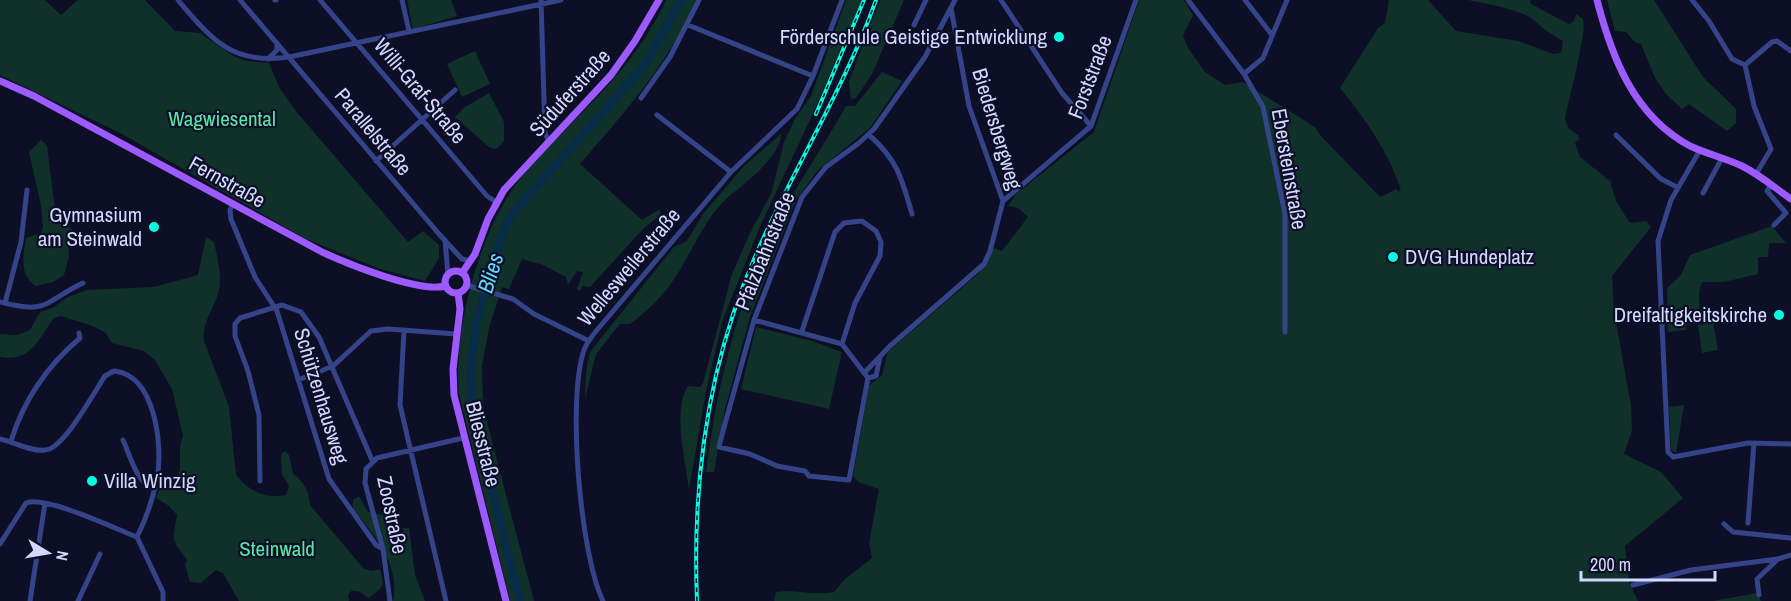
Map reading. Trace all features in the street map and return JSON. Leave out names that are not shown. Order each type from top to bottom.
[{"type":"main road","name":"Süduferstraße","points":[[496,202],[593,96],[619,64],[659,0]]},
{"type":"main road","points":[[1596,0],[1612,53],[1640,102],[1671,133],[1700,150],[1756,174],[1791,199]]},
{"type":"main road","name":"Fernstraße","points":[[0,81],[34,96],[345,263],[426,287],[445,286]]},
{"type":"main road","points":[[462,273],[470,261],[496,202]]},
{"type":"main road","points":[[454,272],[462,273],[466,279],[466,285],[458,293],[452,293],[445,286],[448,275],[454,272]]},
{"type":"main road","name":"Bliesstraße","points":[[458,293],[460,309],[456,334],[454,395],[506,601]]},
{"type":"street","points":[[178,0],[201,28],[222,45],[247,58],[268,59],[289,57],[541,2],[561,0]]},
{"type":"street","name":"Parallelstraße","points":[[240,0],[445,240],[462,259],[470,261]]},
{"type":"street","name":"Willi-Graf-Straße","points":[[320,0],[487,196],[496,202]]},
{"type":"street","points":[[402,0],[409,31]]},
{"type":"street","points":[[641,98],[656,79],[688,25],[699,0]]},
{"type":"street","name":"Wellesweilerstraße","points":[[603,601],[588,551],[579,487],[579,385],[583,356],[589,340],[731,172],[791,116],[804,98],[842,0]]},
{"type":"street","points":[[914,25],[926,0]]},
{"type":"street","name":"Pfalzbahnstraße","points":[[719,447],[754,320],[802,197],[826,167],[869,135],[925,57],[955,0]]},
{"type":"street","points":[[1001,0],[1062,93],[1091,126]]},
{"type":"street","name":"Forststraße","points":[[1003,201],[1091,126],[1136,0]]},
{"type":"street","name":"Ebersteinstraße","points":[[1188,0],[1244,74],[1263,107],[1285,214],[1286,332]]},
{"type":"street","points":[[1245,0],[1272,35]]},
{"type":"street","points":[[1244,74],[1263,58],[1287,0]]},
{"type":"street","points":[[1692,0],[1709,21],[1732,59],[1745,65]]},
{"type":"street","points":[[541,2],[545,133],[549,142]]},
{"type":"street","name":"Biedersbergweg","points":[[719,447],[750,454],[777,466],[805,471],[810,476],[849,480],[866,375],[880,355],[984,264],[990,251],[1003,201],[969,106],[951,8]]},
{"type":"street","points":[[688,25],[813,76]]},
{"type":"street","points":[[1745,65],[1772,42],[1778,41],[1791,51]]},
{"type":"street","points":[[268,59],[276,50],[277,43]]},
{"type":"street","points":[[1745,65],[1752,100],[1771,149],[1756,174]]},
{"type":"street","points":[[376,160],[455,90]]},
{"type":"street","points":[[657,115],[731,172]]},
{"type":"street","points":[[869,135],[890,155],[896,165],[912,214]]},
{"type":"street","points":[[1616,135],[1661,179],[1677,187]]},
{"type":"street","points":[[1700,150],[1677,187],[1666,212],[1657,246],[1668,452],[1672,456],[1754,443],[1791,444]]},
{"type":"street","points":[[1704,192],[1722,158]]},
{"type":"street","points":[[1771,184],[1767,191],[1786,213],[1774,225]]},
{"type":"street","points":[[27,190],[21,242],[2,302],[25,308],[44,307],[83,283]]},
{"type":"street","name":"Schützenhausweg","points":[[233,204],[230,210],[231,219],[255,277],[275,307],[329,479],[376,545],[383,549]]},
{"type":"street","points":[[802,331],[835,232],[844,223],[862,222],[876,231],[881,250],[878,263],[855,303],[842,344]]},
{"type":"street","points":[[445,240],[448,275]]},
{"type":"street","points":[[466,285],[513,299],[534,314],[589,340]]},
{"type":"street","points":[[260,481],[259,416],[235,329],[240,318],[275,307],[287,305],[302,312],[319,337],[372,460]]},
{"type":"street","points":[[754,320],[802,331],[842,344],[866,375]]},
{"type":"street","points":[[298,380],[333,366],[371,331],[380,328],[456,334]]},
{"type":"street","points":[[404,330],[399,397],[446,601]]},
{"type":"street","points":[[11,441],[29,398],[57,357],[80,338],[79,333]]},
{"type":"street","name":"Biedersbergweg","points":[[866,375],[874,378],[878,374],[880,355]]},
{"type":"street","points":[[0,439],[43,451],[57,446],[105,376],[114,371],[124,373],[144,392],[155,421],[159,454],[155,489],[137,537]]},
{"type":"street","name":"Zoostraße","points":[[390,601],[383,549],[365,483],[366,469],[372,460],[464,438]]},
{"type":"street","points":[[123,440],[142,480],[148,487],[155,489]]},
{"type":"street","points":[[1748,523],[1754,443]]},
{"type":"street","points":[[0,544],[26,503],[36,501],[45,503],[137,537],[163,592],[163,601]]},
{"type":"street","points":[[30,601],[45,503]]},
{"type":"street","points":[[1725,525],[1733,532],[1791,538]]},
{"type":"street","points":[[78,601],[100,554]]},
{"type":"street","points":[[1633,585],[1691,570],[1778,559],[1791,555]]},
{"type":"street","points":[[1759,595],[1757,579],[1778,559]]},
{"type":"green space","name":"Wagwiesental","points":[[0,0],[45,0],[61,15],[78,0],[145,0],[175,31],[200,33],[233,56],[246,61],[269,63],[279,87],[295,110],[408,242],[423,231],[439,245],[439,258],[425,281],[380,269],[306,239],[120,133],[0,75]]},
{"type":"green space","points":[[407,0],[451,0],[457,16],[413,29]]},
{"type":"green space","points":[[666,0],[696,0],[673,45],[645,86],[580,164],[642,220],[660,209],[660,215],[643,229],[590,287],[583,286],[579,291],[577,289],[583,272],[577,271],[568,285],[566,277],[543,265],[522,259],[509,289],[502,287],[489,328],[482,366],[483,407],[534,601],[510,601],[459,394],[458,367],[466,306],[484,245],[511,191],[528,169],[622,69],[653,25]]},
{"type":"green space","points":[[846,0],[862,0],[810,120],[761,224],[723,319],[706,391],[689,490],[680,422],[683,396],[688,386],[700,387],[703,383],[732,274],[771,194],[784,142],[795,119],[811,96]]},
{"type":"green space","points":[[880,0],[904,0],[872,74],[856,98],[851,99],[849,81]]},
{"type":"green space","points":[[1139,0],[1184,0],[1193,15],[1183,35],[1188,48],[1205,72],[1225,85],[1243,82],[1315,127],[1380,197],[1397,189],[1398,192],[1401,190],[1396,176],[1375,136],[1340,88],[1378,28],[1385,23],[1389,0],[1428,0],[1456,31],[1518,41],[1553,54],[1561,53],[1563,41],[1530,17],[1504,8],[1468,0],[1530,0],[1531,4],[1569,24],[1574,21],[1576,14],[1583,19],[1580,51],[1565,118],[1568,128],[1578,135],[1579,139],[1575,143],[1580,157],[1610,181],[1616,201],[1630,223],[1646,221],[1651,227],[1612,276],[1614,311],[1631,406],[1632,430],[1624,454],[1661,472],[1683,498],[1625,546],[1629,582],[1638,601],[774,601],[776,592],[834,592],[845,579],[872,558],[869,543],[879,489],[858,482],[853,476],[869,386],[882,375],[888,352],[978,274],[994,248],[1002,251],[1028,217],[1018,208],[1008,206],[1016,194],[1094,132]]},
{"type":"green space","points":[[1607,0],[1654,0],[1703,77],[1736,109],[1736,123],[1727,131],[1689,104],[1682,109],[1666,94],[1655,78],[1641,44],[1635,42],[1626,32],[1615,31]]},
{"type":"green space","points":[[475,51],[490,84],[462,97],[447,64]]},
{"type":"green space","points":[[882,72],[902,81],[870,128],[818,170],[796,200],[750,317],[725,409],[714,472],[706,472],[716,406],[731,342],[752,279],[765,249],[779,219],[846,106],[855,106]]},
{"type":"green space","points":[[489,93],[504,122],[504,141],[497,149],[490,148],[455,117],[465,107]]},
{"type":"green space","points":[[781,134],[780,142],[770,159],[713,214],[663,294],[630,324],[620,324],[596,354],[585,399],[586,371],[590,352],[674,247],[687,241],[703,214],[744,166]]},
{"type":"green space","points":[[41,140],[47,146],[55,209],[60,220],[78,234],[77,239],[68,244],[69,256],[64,275],[53,282],[36,286],[27,277],[23,258],[26,238],[41,233],[43,227],[41,205],[29,152]]},
{"type":"green space","points":[[1772,226],[1786,243],[1769,243],[1768,257],[1758,257],[1758,274],[1724,282],[1702,282],[1699,291],[1699,323],[1686,325],[1686,330],[1668,332],[1667,288],[1681,275],[1690,255]]},
{"type":"green space","name":"Steinwald","points":[[206,237],[214,242],[220,278],[217,297],[205,327],[204,341],[229,407],[236,475],[258,493],[271,496],[286,495],[289,486],[282,474],[281,454],[285,451],[289,455],[293,474],[305,487],[310,505],[364,569],[373,571],[380,569],[383,583],[381,588],[369,598],[358,591],[351,591],[348,595],[349,601],[239,601],[223,573],[216,570],[201,583],[190,582],[185,565],[187,560],[174,540],[177,515],[169,506],[156,498],[160,487],[174,490],[180,469],[180,446],[183,435],[172,389],[155,360],[144,351],[112,343],[105,332],[61,316],[54,318],[38,342],[26,353],[11,358],[0,357],[0,334],[17,335],[30,330],[40,312],[52,308],[68,297],[87,290],[154,287],[198,275]]},
{"type":"green space","points":[[1713,322],[1718,350],[1702,353],[1698,325]]},
{"type":"green space","points":[[756,327],[812,341],[842,352],[829,409],[741,389]]},
{"type":"green space","points":[[1684,405],[1676,453],[1671,449],[1669,407]]},
{"type":"green space","points":[[359,496],[368,512],[383,515],[400,544],[403,541],[403,528],[409,528],[415,575],[425,601],[393,601],[393,575],[384,551],[353,509],[353,500]]},
{"type":"green space","points":[[1757,593],[1761,601],[1713,601]]},
{"type":"waterway","name":"Blies","points":[[520,601],[474,417],[470,372],[477,319],[503,232],[512,214],[645,65],[681,0]]},
{"type":"railway","points":[[816,114],[864,0]]},
{"type":"railway","points":[[697,601],[697,511],[701,466],[715,378],[727,335],[758,250],[850,64],[876,0]]},
{"type":"place","name":"Förderschule Geistige Entwicklung","points":[[1059,37]]},
{"type":"place","name":"Gymnasium am Steinwald","points":[[154,227]]},
{"type":"place","name":"DVG Hundeplatz","points":[[1393,257]]},
{"type":"place","name":"Dreifaltigkeitskirche","points":[[1779,315]]},
{"type":"place","name":"Villa Winzig","points":[[92,481]]}]
